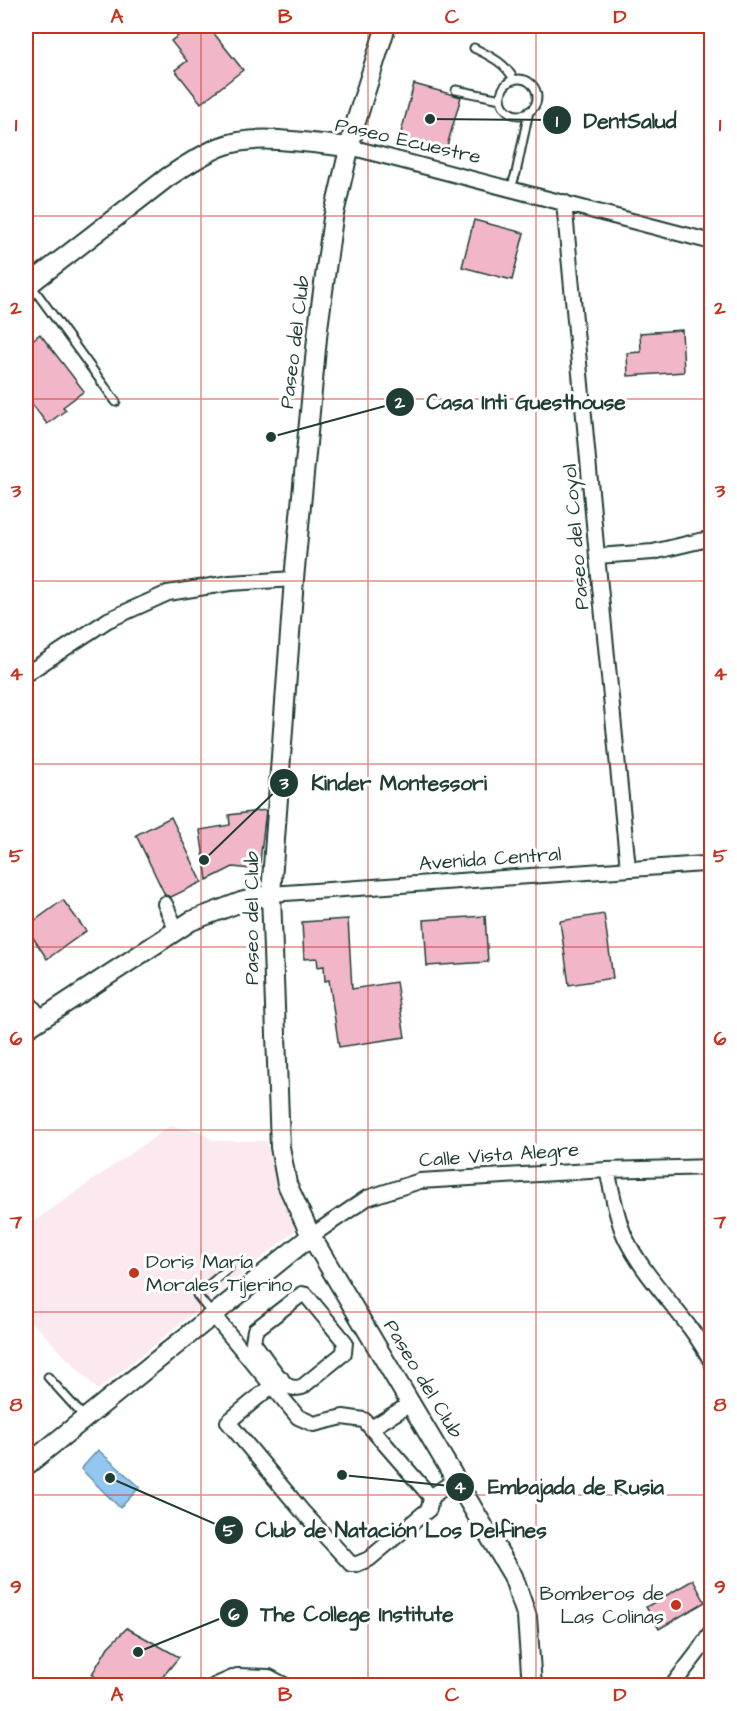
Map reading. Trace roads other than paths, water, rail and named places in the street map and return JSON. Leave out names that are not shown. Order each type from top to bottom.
[{"type":"street","name":"Paseo del Club","points":[[386,26],[365,88],[333,218],[318,328],[294,579],[271,894],[280,1147],[287,1184],[311,1236],[513,1576],[527,1617],[532,1686]]},
{"type":"street","name":"Paseo Ecuestre","points":[[28,285],[192,160],[222,146],[260,140],[350,147],[711,242]]},
{"type":"street","name":"Paseo del Coyol","points":[[564,202],[628,868]]},
{"type":"street","points":[[597,556],[653,552],[711,538]]},
{"type":"street","points":[[26,674],[108,620],[168,592],[230,583],[294,579]]},
{"type":"street","name":"Avenida Central","points":[[271,894],[704,864],[711,861]]},
{"type":"street","points":[[26,1029],[176,930],[210,912],[271,894]]},
{"type":"street","points":[[165,904],[176,930]]},
{"type":"street","points":[[26,1006],[29,1003],[42,1019]]},
{"type":"street","name":"Calle Vista Alegre","points":[[26,1466],[311,1236],[367,1198],[420,1180],[711,1167]]},
{"type":"street","points":[[607,1170],[625,1236],[658,1289],[705,1349],[711,1363]]},
{"type":"street","points":[[213,1315],[276,1381],[294,1389],[302,1387],[344,1353],[346,1348],[345,1342],[306,1294],[298,1296],[255,1330],[253,1336],[253,1342],[276,1381],[298,1417],[314,1424],[343,1418],[364,1420],[431,1497]]},
{"type":"street","points":[[276,1381],[228,1422],[302,1511],[351,1564],[369,1559],[429,1509],[431,1497],[456,1479]]},
{"type":"street","points":[[370,1428],[412,1403]]},
{"type":"street","points":[[672,1686],[705,1653],[711,1630]]},
{"type":"street","points":[[214,1686],[237,1676],[269,1677],[286,1686]]},
{"type":"lane","points":[[474,48],[497,60],[510,71],[514,80]]},
{"type":"lane","points":[[511,188],[529,111],[536,101],[535,89],[526,81],[514,80],[504,87],[501,99],[503,105],[512,113],[524,114],[529,111]]},
{"type":"lane","points":[[456,90],[501,99]]},
{"type":"lane","points":[[28,285],[116,402]]},
{"type":"lane","points":[[213,1315],[196,1295],[229,1268]]},
{"type":"lane","points":[[48,1377],[85,1419]]},
{"type":"water","points":[[98,1450],[140,1487],[120,1508],[81,1469]]},
{"type":"place","name":"DentSalud","points":[[430,119]]},
{"type":"place","name":"Casa Inti Guesthouse","points":[[271,437]]},
{"type":"place","name":"Kinder Montessori","points":[[204,860]]},
{"type":"place","name":"Doris María Morales Tijerino","points":[[134,1273]]},
{"type":"place","name":"Embajada de Rusia","points":[[342,1475]]},
{"type":"place","name":"Club de Natación Los Delfines","points":[[110,1478]]},
{"type":"place","name":"Bomberos de Las Colinas","points":[[676,1605]]},
{"type":"place","name":"The College Institute","points":[[138,1652]]}]
